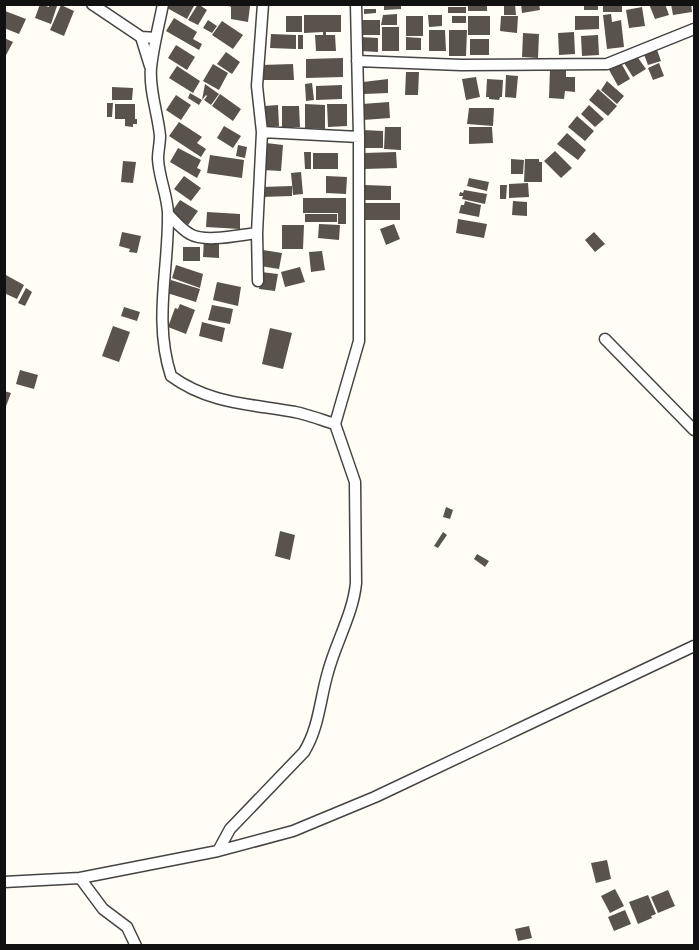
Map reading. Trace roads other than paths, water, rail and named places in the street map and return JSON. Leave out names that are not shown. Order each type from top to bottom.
[{"type":"street","points":[[92,4],[141,38],[156,38]]},
{"type":"street","points":[[151,70],[163,4]]},
{"type":"street","points":[[258,281],[257,233],[262,132],[257,86],[262,4]]},
{"type":"street","points":[[218,850],[230,829],[304,752],[311,740],[328,672],[354,599],[356,583],[355,482],[335,424],[358,341],[359,137],[356,4]]},
{"type":"street","points":[[357,61],[607,64],[694,29]]},
{"type":"street","points":[[141,38],[151,70],[160,139],[158,157],[160,177],[166,194],[168,214],[165,278],[161,304],[164,346],[171,376],[203,394],[228,402],[298,412],[335,424]]},
{"type":"street","points":[[262,132],[359,137]]},
{"type":"street","points":[[168,214],[183,229],[202,238],[257,233]]},
{"type":"street","points":[[605,339],[694,430]]},
{"type":"street","points":[[4,882],[80,878],[218,850],[292,831],[375,797],[694,646]]},
{"type":"street","points":[[80,878],[103,909],[127,927],[136,945]]}]
